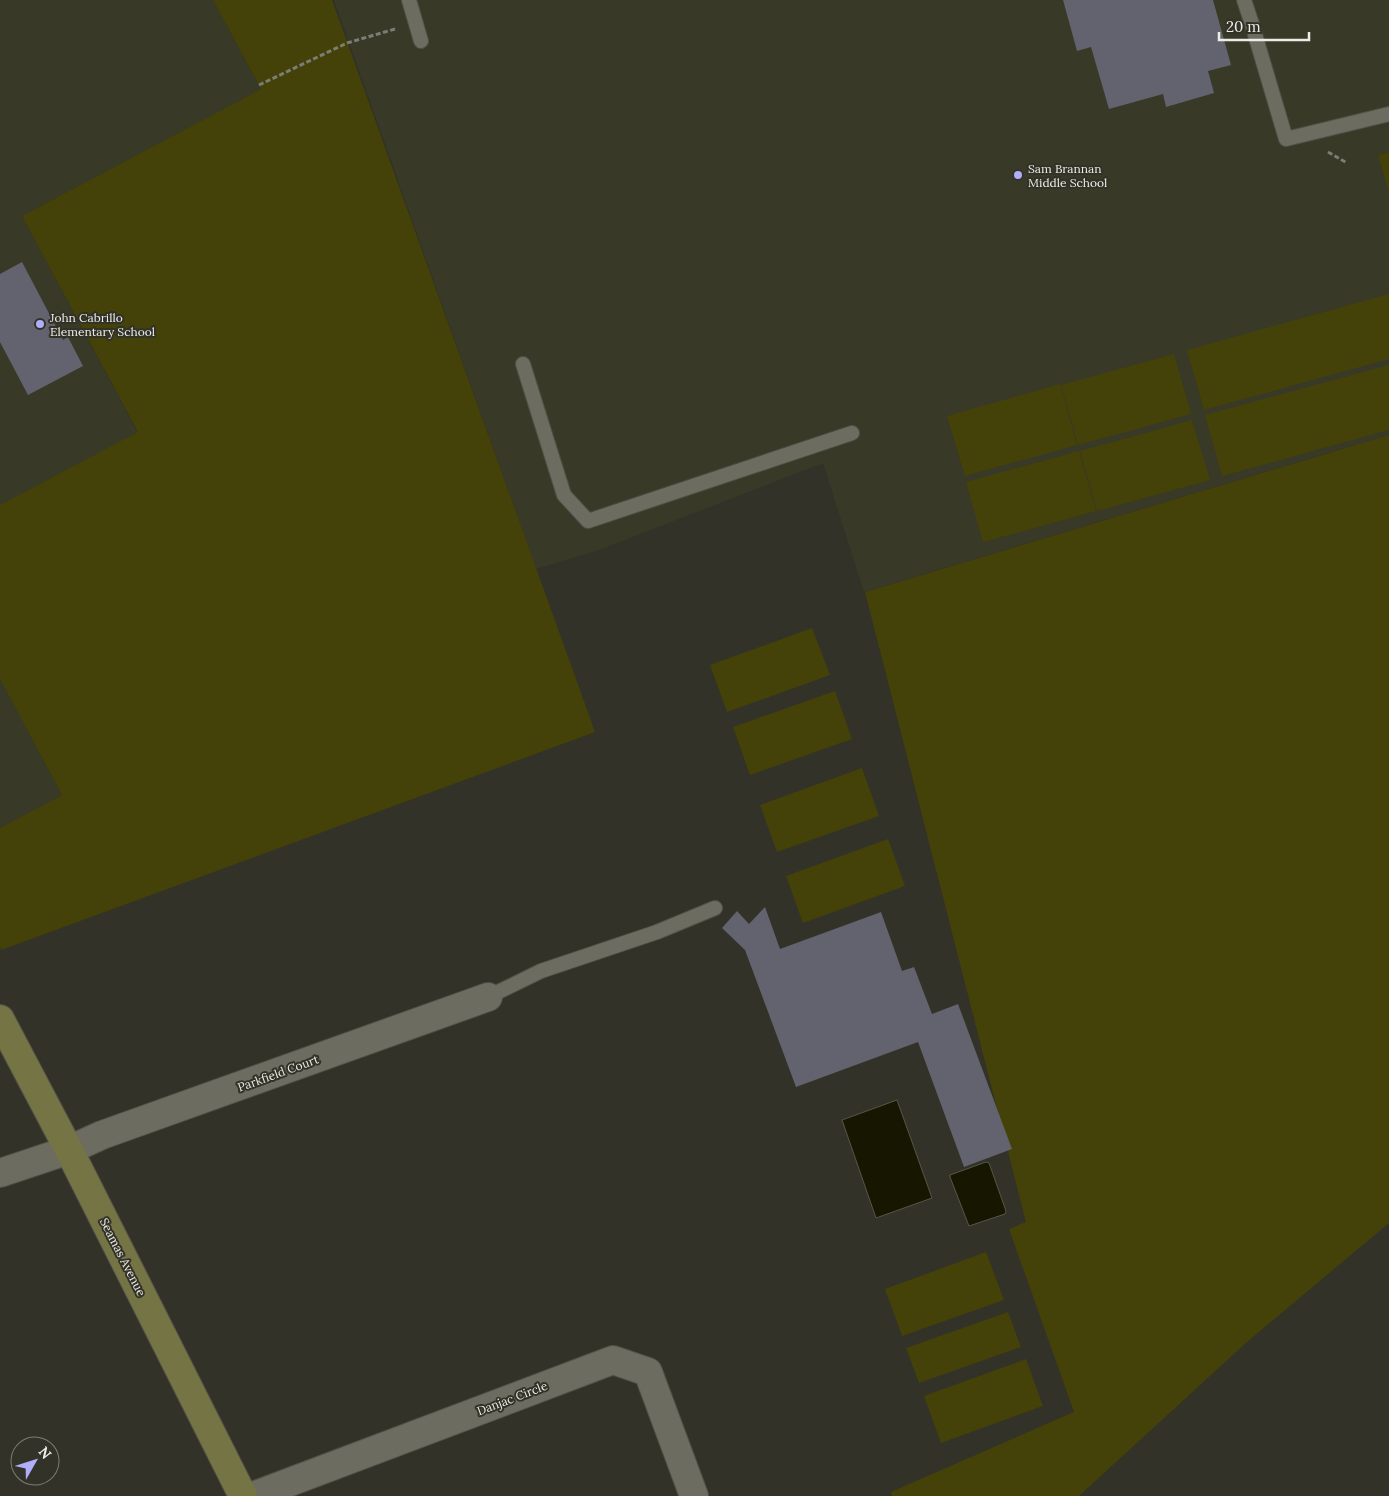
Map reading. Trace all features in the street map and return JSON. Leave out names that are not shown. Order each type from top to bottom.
[{"type":"main road","name":"Seamas Avenue","points":[[0,1020],[69,1150],[243,1496]]},
{"type":"street","name":"Parkfield Court","points":[[0,1173],[69,1150],[102,1135],[488,997]]},
{"type":"street","name":"Danjac Circle","points":[[253,1496],[613,1360],[648,1372],[694,1496]]},
{"type":"lane","points":[[409,0],[421,42]]},
{"type":"lane","points":[[1244,0],[1286,139],[1389,114]]},
{"type":"lane","points":[[523,364],[564,494],[588,521],[852,432]]},
{"type":"lane","points":[[488,997],[541,971],[657,932],[714,908]]},
{"type":"path","points":[[259,84],[349,42],[416,23]]},
{"type":"shaded area","name":"John Cabrillo Elementary School","points":[[0,0],[213,0],[261,89],[22,216],[138,433],[0,505]]},
{"type":"shaded area","points":[[213,0],[332,0],[595,732],[1,950],[0,828],[62,795],[0,679],[0,505],[138,432],[22,216],[261,89]]},
{"type":"shaded area","points":[[334,0],[1389,0],[1389,152],[1378,155],[1389,194],[1389,435],[864,592],[823,463],[599,550],[536,569]]},
{"type":"shaded area","points":[[1389,152],[1389,194],[1378,155]]},
{"type":"shaded area","points":[[1389,294],[1389,359],[1204,410],[1187,350]]},
{"type":"shaded area","points":[[1174,354],[1191,414],[1078,445],[1061,385]]},
{"type":"shaded area","points":[[1389,365],[1389,430],[1222,476],[1205,415]]},
{"type":"shaded area","points":[[1060,384],[1077,445],[965,476],[947,416]]},
{"type":"shaded area","points":[[1192,420],[1210,480],[1097,511],[1080,451]]},
{"type":"shaded area","points":[[1389,435],[1389,1223],[1247,1342],[1079,1496],[892,1496],[891,1492],[1074,1412],[1009,1229],[1026,1222],[865,592]]},
{"type":"shaded area","points":[[1079,451],[1096,511],[983,542],[966,482]]},
{"type":"shaded area","points":[[812,628],[830,675],[727,712],[710,665]]},
{"type":"shaded area","points":[[0,679],[62,795],[0,828]]},
{"type":"shaded area","points":[[835,691],[852,739],[750,775],[733,727]]},
{"type":"shaded area","points":[[862,768],[879,816],[777,852],[760,805]]},
{"type":"shaded area","points":[[888,839],[905,886],[803,923],[786,876]]},
{"type":"shaded area","points":[[897,1100],[932,1198],[876,1218],[842,1120]]},
{"type":"shaded area","points":[[986,1162],[989,1163],[1006,1211],[1005,1214],[969,1226],[950,1175]]},
{"type":"shaded area","points":[[986,1252],[1004,1300],[902,1336],[885,1289]]},
{"type":"shaded area","points":[[1008,1312],[1021,1347],[919,1383],[906,1348]]},
{"type":"shaded area","points":[[1026,1359],[1043,1406],[941,1443],[924,1396]]},
{"type":"building","points":[[1063,0],[1213,0],[1231,65],[1208,71],[1214,93],[1166,107],[1163,94],[1109,109],[1091,47],[1077,51]]},
{"type":"building","points":[[22,262],[63,340],[68,337],[83,366],[28,395],[0,342],[0,274]]},
{"type":"building","points":[[765,907],[780,949],[881,912],[902,971],[914,967],[932,1014],[958,1004],[1012,1149],[964,1167],[918,1042],[796,1087],[745,950],[722,928],[737,911],[749,924]]},
{"type":"place","name":"Sam Brannan Middle School","points":[[1018,175]]},
{"type":"place","name":"John Cabrillo Elementary School","points":[[40,324]]}]
